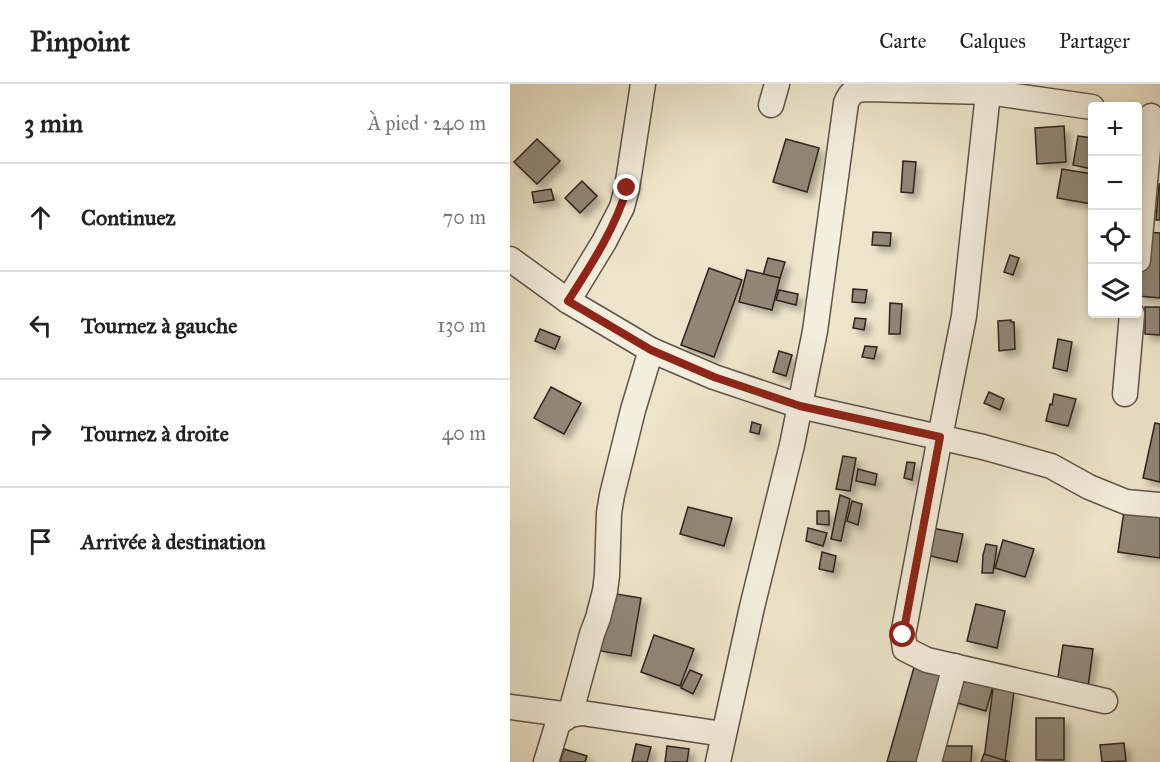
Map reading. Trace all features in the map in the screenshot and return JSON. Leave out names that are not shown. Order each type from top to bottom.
[{"type":"street","points":[[568,301],[604,242],[622,207],[643,84]]},
{"type":"street","points":[[718,762],[800,406],[815,331],[846,103],[849,96],[855,90],[865,89],[989,88],[1088,106]]},
{"type":"street","points":[[989,88],[964,316],[903,635],[905,650],[927,660],[1105,701]]},
{"type":"street","points":[[1141,210],[1150,115]]},
{"type":"street","points":[[510,259],[568,301],[651,350],[714,377],[800,406],[983,447],[1051,466],[1126,502],[1160,505]]},
{"type":"street","points":[[1125,394],[1132,318]]},
{"type":"street","points":[[546,762],[558,723],[570,715],[605,591],[608,575],[609,513],[612,495],[651,350]]},
{"type":"street","points":[[929,762],[955,666]]},
{"type":"street","points":[[510,707],[570,715],[582,713],[723,734]]},
{"type":"building","points":[[1064,126],[1066,162],[1037,164],[1035,128]]},
{"type":"building","points":[[1078,136],[1088,137],[1088,168],[1073,165]]},
{"type":"building","points":[[537,139],[560,161],[537,184],[514,162]]},
{"type":"building","points":[[786,139],[819,148],[807,192],[773,182]]},
{"type":"building","points":[[903,161],[916,162],[913,193],[901,192]]},
{"type":"building","points":[[1062,169],[1088,173],[1088,203],[1057,198]]},
{"type":"building","points":[[582,181],[597,196],[580,213],[565,198]]},
{"type":"building","points":[[1159,184],[1160,220],[1156,220]]},
{"type":"building","points":[[551,189],[554,200],[534,203],[532,192]]},
{"type":"building","points":[[873,232],[891,233],[890,246],[872,245]]},
{"type":"building","points":[[1144,232],[1160,233],[1160,298],[1142,296]]},
{"type":"building","points":[[1010,255],[1019,258],[1013,275],[1004,272]]},
{"type":"building","points":[[768,258],[785,262],[780,278],[763,275]]},
{"type":"building","points":[[709,268],[742,280],[714,357],[681,345]]},
{"type":"building","points":[[747,270],[780,278],[772,310],[739,302]]},
{"type":"building","points":[[853,289],[867,290],[865,303],[852,302]]},
{"type":"building","points":[[779,290],[798,294],[796,305],[776,300]]},
{"type":"building","points":[[890,303],[902,304],[900,334],[889,334]]},
{"type":"building","points":[[1145,307],[1160,307],[1160,335],[1145,334]]},
{"type":"building","points":[[855,318],[866,319],[864,330],[853,328]]},
{"type":"building","points":[[1011,320],[1014,322],[1015,349],[999,351],[998,321]]},
{"type":"building","points":[[540,329],[560,337],[555,349],[535,341]]},
{"type":"building","points":[[1058,339],[1072,342],[1067,371],[1053,368]]},
{"type":"building","points":[[865,346],[877,347],[874,359],[862,357]]},
{"type":"building","points":[[779,351],[792,355],[786,376],[773,372]]},
{"type":"building","points":[[551,387],[581,403],[564,434],[534,418]]},
{"type":"building","points":[[989,392],[1004,399],[1000,410],[984,403]]},
{"type":"building","points":[[1054,394],[1076,399],[1068,426],[1046,421]]},
{"type":"building","points":[[752,422],[761,425],[759,434],[750,432]]},
{"type":"building","points":[[1155,423],[1160,424],[1160,482],[1143,478]]},
{"type":"building","points":[[843,456],[856,458],[850,491],[836,489]]},
{"type":"building","points":[[907,462],[915,463],[912,480],[904,478]]},
{"type":"building","points":[[858,469],[877,474],[875,485],[856,481]]},
{"type":"building","points":[[840,495],[850,499],[841,541],[831,539]]},
{"type":"building","points":[[852,501],[862,504],[858,525],[847,521]]},
{"type":"building","points":[[688,507],[732,518],[724,546],[680,534]]},
{"type":"building","points":[[817,511],[829,511],[829,525],[817,524]]},
{"type":"building","points":[[1124,511],[1160,517],[1160,558],[1118,552]]},
{"type":"building","points":[[808,528],[827,533],[823,546],[806,541]]},
{"type":"building","points":[[932,528],[963,534],[957,562],[926,555]]},
{"type":"building","points":[[1003,540],[1034,549],[1025,577],[995,568]]},
{"type":"building","points":[[986,544],[997,546],[993,573],[982,573]]},
{"type":"building","points":[[822,552],[836,556],[833,572],[819,569]]},
{"type":"building","points":[[610,593],[641,598],[631,656],[600,651]]},
{"type":"building","points":[[976,604],[1005,611],[997,648],[967,641]]},
{"type":"building","points":[[654,635],[694,649],[680,686],[641,672]]},
{"type":"building","points":[[1063,645],[1093,649],[1088,687],[1057,683]]},
{"type":"building","points":[[915,664],[942,672],[917,762],[887,762]]},
{"type":"building","points":[[690,670],[702,675],[693,694],[681,688]]},
{"type":"building","points":[[955,671],[994,682],[986,711],[947,700]]},
{"type":"building","points":[[993,688],[1014,691],[1005,761],[984,759]]},
{"type":"building","points":[[1036,718],[1064,718],[1064,760],[1036,760]]},
{"type":"building","points":[[1124,743],[1126,761],[1102,762],[1100,745]]},
{"type":"building","points":[[636,744],[651,747],[647,762],[632,762]]},
{"type":"building","points":[[667,746],[689,749],[687,762],[665,762]]},
{"type":"building","points":[[939,746],[972,746],[971,762],[939,762]]},
{"type":"building","points":[[564,749],[587,756],[585,762],[560,762]]},
{"type":"building","points":[[984,754],[1010,762],[981,762]]},
{"type":"route","points":[[627,188],[622,207],[604,242],[568,301],[651,350],[714,377],[800,406],[940,437],[903,635]]}]
